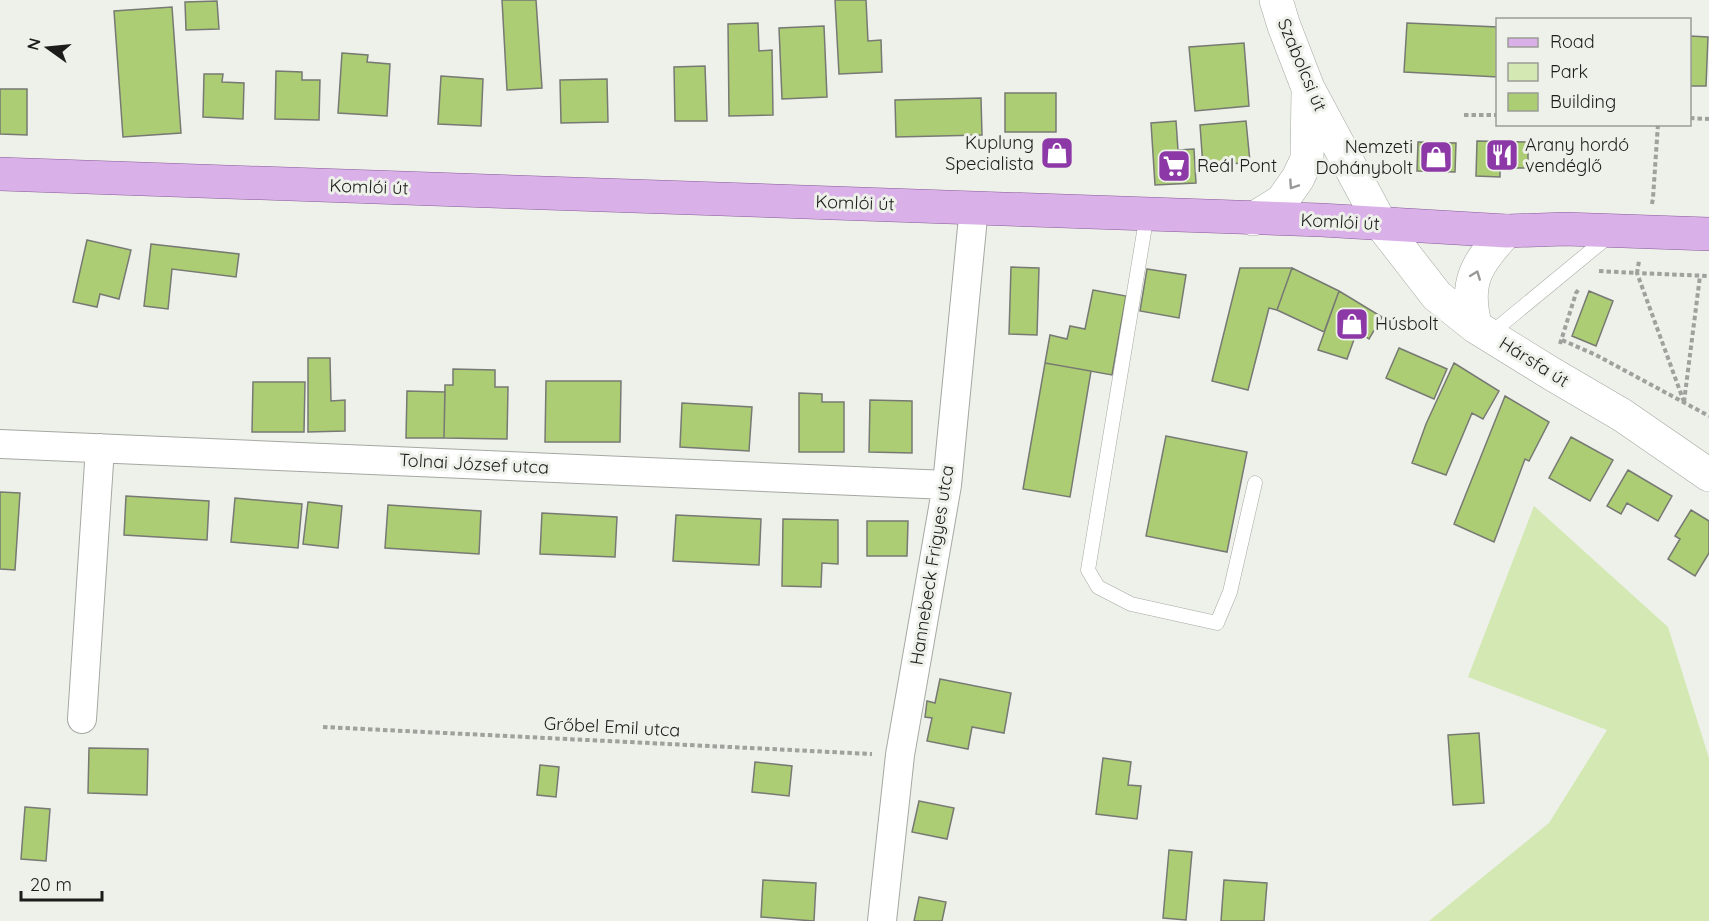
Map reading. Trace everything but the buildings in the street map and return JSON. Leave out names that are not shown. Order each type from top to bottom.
[{"type":"main road","name":"Komlói út","points":[[0,174],[1321,220],[1507,231],[1565,229],[1709,234]]},
{"type":"street","name":"Szabolcsi út","points":[[1276,0],[1308,88],[1381,224]]},
{"type":"street","points":[[1253,219],[1282,201],[1298,178],[1307,159],[1308,88]]},
{"type":"street","name":"Hannebeck Frigyes utca","points":[[882,921],[900,755],[947,485],[974,207]]},
{"type":"street","name":"Hársfa út","points":[[1381,224],[1437,296],[1483,330],[1622,415],[1709,474]]},
{"type":"street","points":[[1483,330],[1471,309],[1470,292],[1478,267],[1507,231]]},
{"type":"street","name":"Tolnai József utca","points":[[0,444],[947,485]]},
{"type":"street","points":[[82,719],[100,448]]},
{"type":"lane","points":[[1147,214],[1088,570],[1098,587],[1131,604],[1217,623],[1230,592],[1254,483]]},
{"type":"lane","points":[[1483,330],[1615,230]]},
{"type":"path","points":[[1464,115],[1496,116]]},
{"type":"path","points":[[1691,118],[1709,119]]},
{"type":"path","points":[[1684,402],[1637,273],[1709,276]]},
{"type":"path","points":[[1684,402],[1700,276]]},
{"type":"path","points":[[1562,340],[1596,355],[1709,416]]},
{"type":"path","name":"Grőbel Emil utca","points":[[323,727],[900,755]]},
{"type":"green space","points":[[1534,506],[1668,627],[1709,758],[1709,921],[1429,921],[1549,823],[1607,730],[1468,677]]},
{"type":"place","name":"Kuplung Specialista","points":[[1057,153]]},
{"type":"place","name":"Arany hordó vendéglő","points":[[1502,155]]},
{"type":"place","name":"Nemzeti Dohánybolt","points":[[1436,157]]},
{"type":"place","name":"Reál Pont","points":[[1174,166]]},
{"type":"place","name":"Húsbolt","points":[[1352,324]]}]
